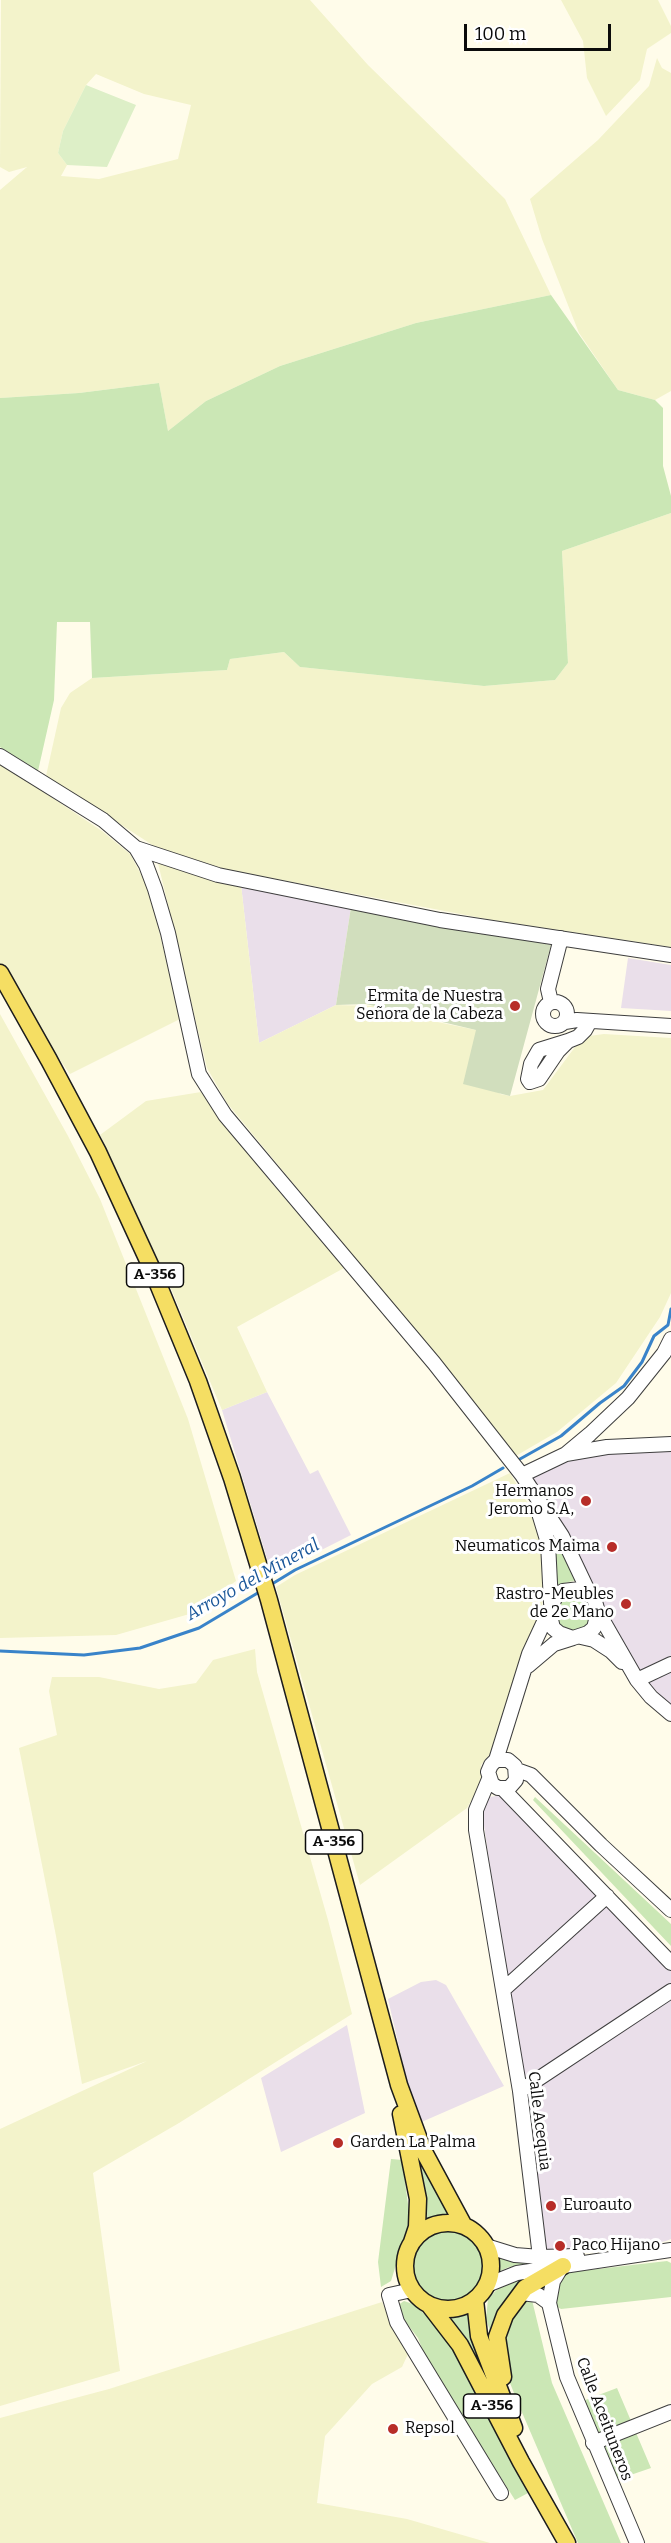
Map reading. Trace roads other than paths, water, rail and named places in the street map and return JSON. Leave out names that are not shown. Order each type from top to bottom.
[{"type":"main road","name":"A-356","points":[[0,973],[98,1152],[151,1267],[202,1391],[232,1478],[269,1600],[399,2085],[423,2150],[464,2226],[477,2234],[486,2246]]},
{"type":"main road","name":"A-356","points":[[399,2085],[400,2111],[418,2199],[417,2227],[406,2254],[406,2279],[412,2290],[430,2306],[460,2345],[567,2543]]},
{"type":"main road","points":[[412,2242],[422,2232],[435,2225],[449,2223],[464,2226]]},
{"type":"main road","points":[[430,2306],[445,2309],[461,2307],[475,2300],[487,2285],[491,2272],[491,2258],[486,2246]]},
{"type":"main road","points":[[521,2444],[517,2416],[501,2371],[497,2337],[505,2315],[521,2293],[540,2278],[563,2266]]},
{"type":"main road","name":"A-356","points":[[475,2300],[479,2336],[549,2510]]},
{"type":"street","points":[[0,756],[104,820],[136,848],[146,865],[168,933],[199,1074],[225,1115],[434,1364],[522,1475],[562,1536],[597,1605],[598,1612],[634,1676]]},
{"type":"street","points":[[136,848],[218,875],[440,920],[671,955]]},
{"type":"street","points":[[561,938],[548,988],[550,1002],[543,1011],[546,1023],[558,1026],[566,1016],[579,1013],[671,1018]]},
{"type":"street","points":[[550,1002],[558,1002],[570,1020],[671,1026]]},
{"type":"street","points":[[568,1041],[578,1037],[590,1021]]},
{"type":"street","points":[[522,1475],[566,1454],[603,1422],[628,1398],[664,1353],[671,1339]]},
{"type":"street","points":[[603,1422],[600,1434],[607,1447]]},
{"type":"street","points":[[566,1454],[607,1447],[671,1444]]},
{"type":"street","points":[[530,1489],[548,1543],[553,1628],[559,1633],[594,1641],[611,1652],[651,1697],[671,1714]]},
{"type":"street","points":[[501,1785],[507,1763],[505,1728],[539,1627],[550,1607],[563,1591],[571,1588],[580,1589],[590,1595]]},
{"type":"street","points":[[526,1667],[554,1644],[577,1638],[594,1628],[598,1612]]},
{"type":"street","points":[[634,1676],[671,1664]]},
{"type":"street","points":[[671,1910],[555,1800],[531,1774],[507,1763],[491,1765],[501,1785],[671,1963]]},
{"type":"street","points":[[501,1785],[529,1785],[555,1800]]},
{"type":"street","name":"Calle Acequia","points":[[501,1785],[479,1802],[476,1810],[476,1830],[520,2091],[540,2257]]},
{"type":"street","points":[[503,1990],[607,1896]]},
{"type":"street","points":[[520,2091],[671,1991]]},
{"type":"street","points":[[486,2246],[515,2255],[540,2257],[664,2254]]},
{"type":"street","points":[[487,2285],[516,2273],[664,2254]]},
{"type":"street","name":"Calle Aceituneros","points":[[563,2266],[553,2281],[549,2303],[567,2377],[637,2543]]},
{"type":"street","points":[[412,2290],[389,2295],[396,2322],[501,2493]]},
{"type":"street","points":[[521,2293],[538,2295],[549,2303]]},
{"type":"street","points":[[593,2443],[671,2412]]},
{"type":"waterway","name":"Arroyo del Mineral","points":[[520,1459],[561,1436],[624,1386],[642,1362],[654,1336],[668,1325],[671,1309]]},
{"type":"waterway","name":"Arroyo del Mineral","points":[[272,1584],[295,1570],[472,1486],[503,1468]]},
{"type":"waterway","name":"Arroyo del Mineral","points":[[0,1651],[84,1655],[140,1648],[199,1628],[261,1591]]},
{"type":"place","name":"Ermita de Nuestra Señora de la Cabeza","points":[[515,1006]]},
{"type":"place","name":"Hermanos Jeromo S.A,","points":[[586,1501]]},
{"type":"place","name":"Neumaticos Maima","points":[[612,1547]]},
{"type":"place","name":"Rastro-Meubles de 2e Mano","points":[[626,1604]]},
{"type":"place","name":"Garden La Palma","points":[[338,2143]]},
{"type":"place","name":"Euroauto","points":[[551,2206]]},
{"type":"place","name":"Paco Hijano","points":[[560,2246]]},
{"type":"place","name":"Repsol","points":[[393,2429]]}]
